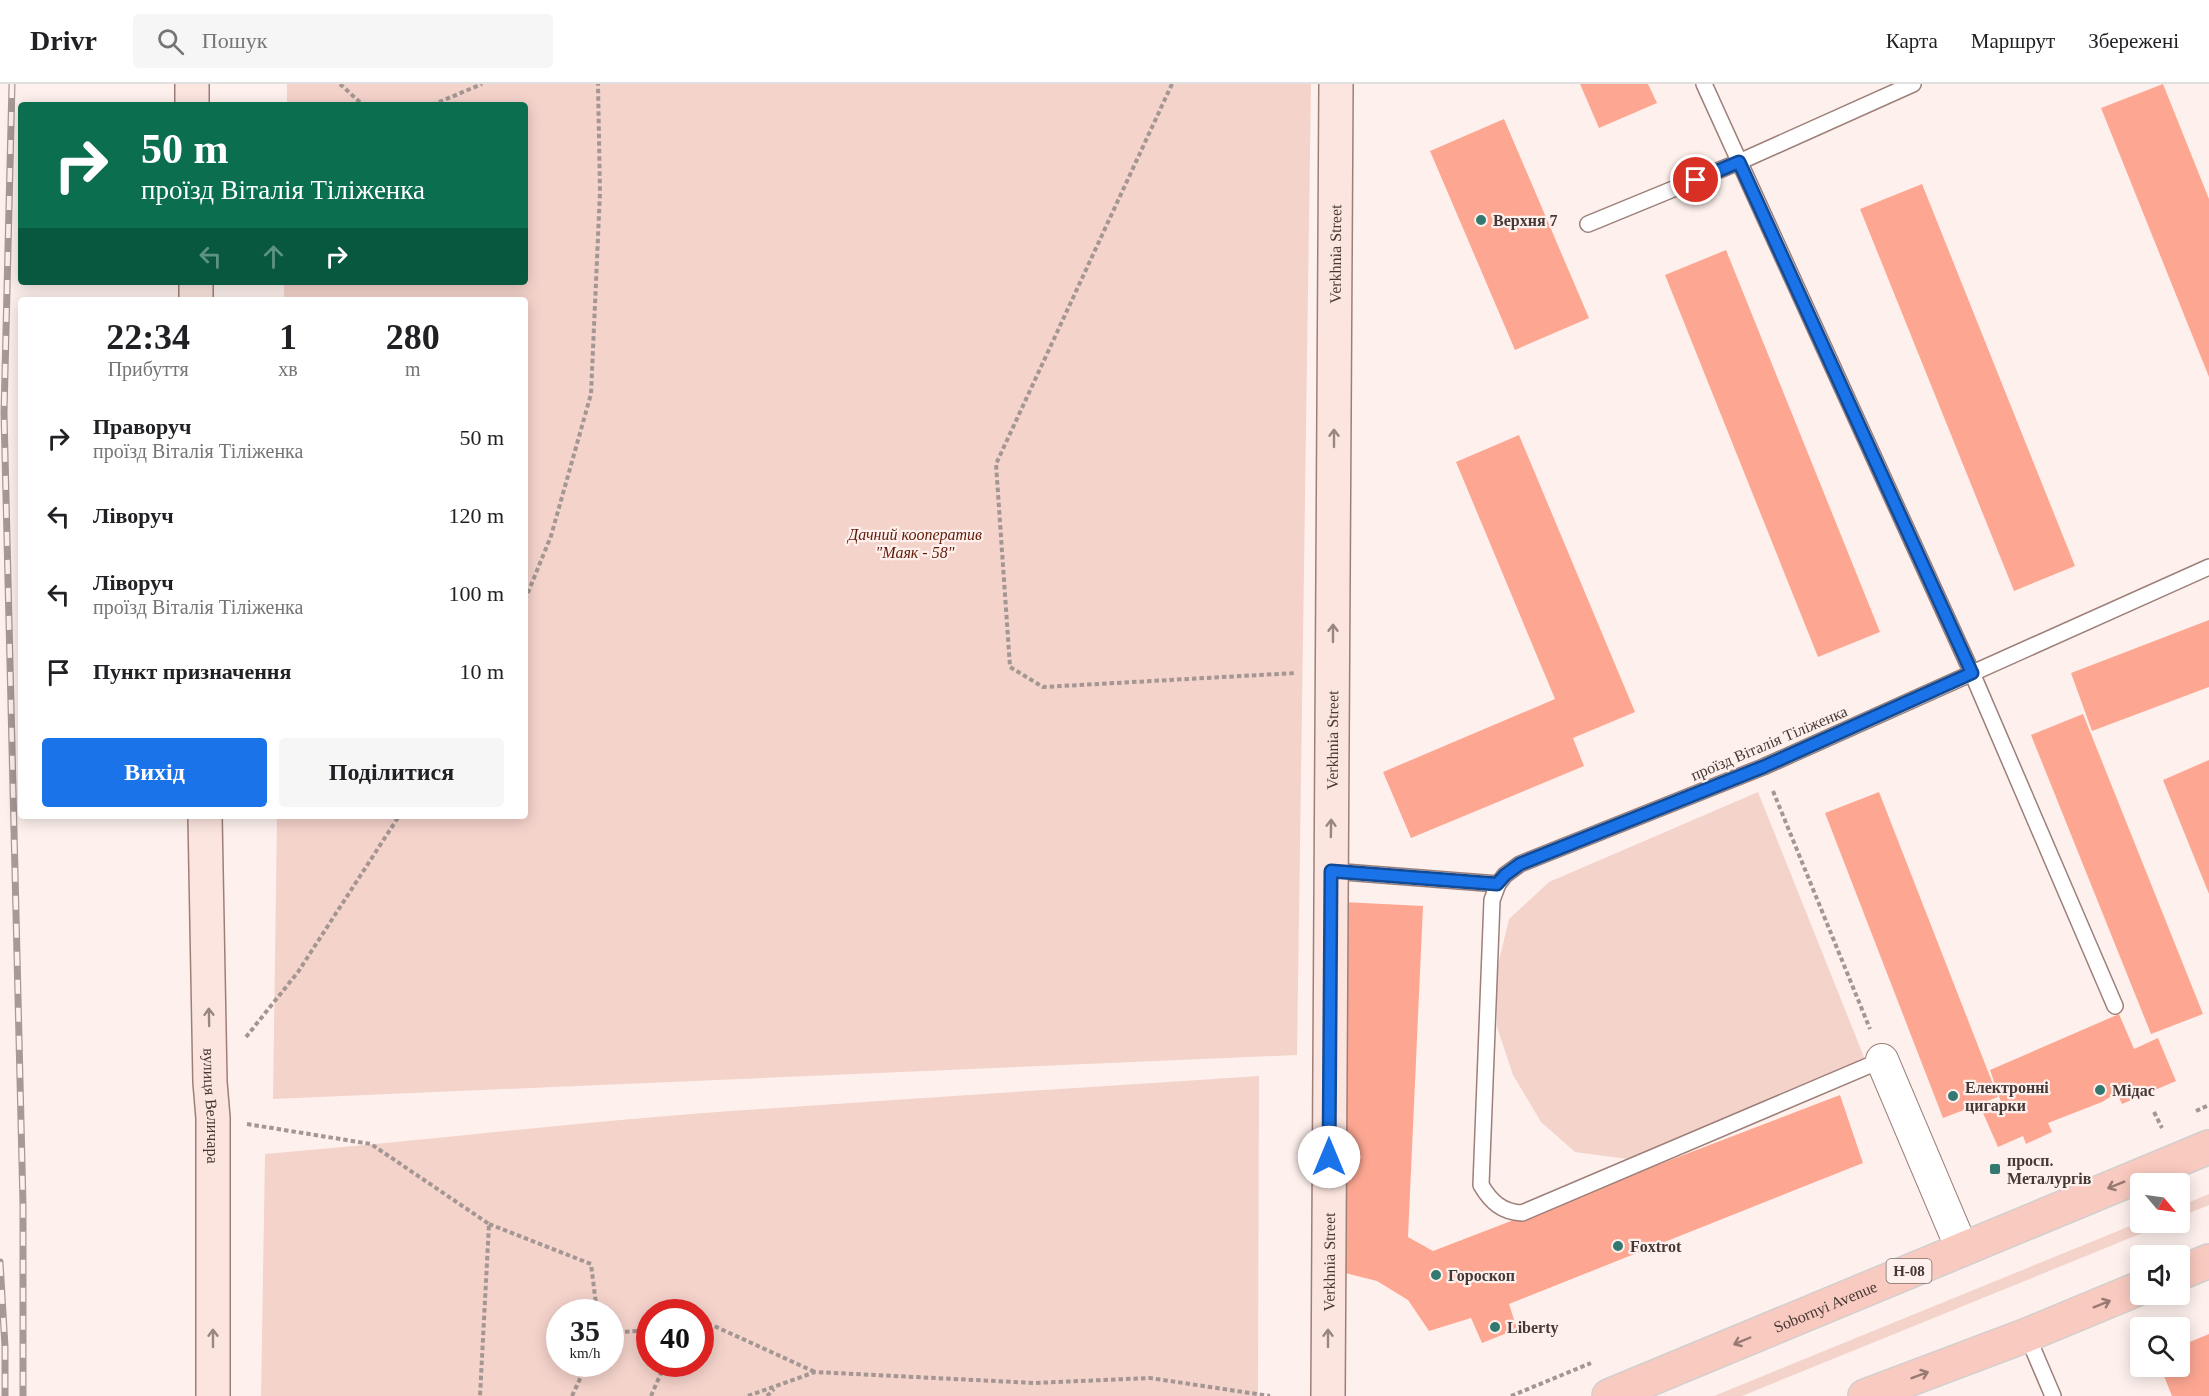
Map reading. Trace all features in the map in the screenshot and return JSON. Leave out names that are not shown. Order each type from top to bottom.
[{"type":"main road","name":"Sobornyi Avenue","points":[[1609,1396],[2209,1147]]},
{"type":"main road","points":[[2190,1269],[2209,1261]]},
{"type":"main road","points":[[1865,1396],[2027,1335],[2130,1292]]},
{"type":"street","points":[[192,84],[192,102]]},
{"type":"street","name":"Verkhnia Street","points":[[1328,1396],[1336,84]]},
{"type":"street","name":"вулиця Величара","points":[[205,819],[210,1082],[213,1118],[213,1396]]},
{"type":"street","points":[[1882,1060],[1962,1249]]},
{"type":"lane","points":[[1704,84],[1972,673],[2115,1006]]},
{"type":"lane","points":[[1588,224],[1739,162],[1913,84]]},
{"type":"lane","name":"проїзд Віталія Тіліженка","points":[[1497,884],[1520,864],[1763,767],[2209,567]]},
{"type":"lane","points":[[1331,871],[1497,884],[1492,900],[1481,1185],[1487,1196],[1500,1208],[1522,1213],[1882,1060]]},
{"type":"lane","points":[[2027,1335],[2053,1396]]},
{"type":"path","points":[[340,84],[360,102]]},
{"type":"path","points":[[439,102],[482,84]]},
{"type":"path","points":[[528,593],[551,536],[591,394],[600,192],[598,84]]},
{"type":"path","points":[[1172,84],[996,465],[1010,667],[1043,687],[1333,671]]},
{"type":"path","points":[[1763,767],[1882,1060]]},
{"type":"path","points":[[210,1082],[297,972],[397,819]]},
{"type":"path","points":[[213,1118],[371,1144],[489,1224],[591,1264],[595,1299]]},
{"type":"path","points":[[480,1396],[489,1224]]},
{"type":"path","points":[[714,1326],[816,1372],[1034,1383],[1150,1378],[1270,1396]]},
{"type":"path","points":[[748,1396],[816,1372]]},
{"type":"path","points":[[572,1396],[581,1377]]},
{"type":"path","points":[[651,1396],[659,1377]]},
{"type":"path","points":[[767,1396],[775,1388]]},
{"type":"green space","name":"Дачний кооператив \"Маяк - 58\"","points":[[287,84],[1311,84],[1297,1055],[273,1099],[277,819],[528,819],[528,297],[284,297],[284,285],[528,285],[528,102],[287,102]]},
{"type":"green space","points":[[1758,792],[1866,1062],[1635,1160],[1575,1152],[1541,1122],[1513,1075],[1497,1027],[1497,969],[1509,919],[1549,882]]},
{"type":"green space","points":[[1259,1076],[1258,1396],[261,1396],[265,1154],[704,1113]]},
{"type":"green space","points":[[2209,1194],[2209,1205],[2190,1213],[2190,1202]]},
{"type":"green space","points":[[2130,1226],[2130,1233],[2142,1233],[1742,1396],[1714,1396]]},
{"type":"building","points":[[1580,84],[1648,84],[1657,103],[1599,128]]},
{"type":"building","points":[[2163,84],[2209,199],[2209,377],[2101,108]]},
{"type":"building","points":[[1504,119],[1589,318],[1515,350],[1430,151]]},
{"type":"building","points":[[1922,184],[2075,566],[2014,591],[1860,209]]},
{"type":"building","points":[[1726,250],[1880,632],[1818,657],[1665,275]]},
{"type":"building","points":[[1519,435],[1635,712],[1573,738],[1584,766],[1411,838],[1383,772],[1555,699],[1456,462]]},
{"type":"building","points":[[2209,620],[2209,687],[2092,731],[2071,673]]},
{"type":"building","points":[[2083,714],[2203,1014],[2151,1034],[2031,735]]},
{"type":"building","points":[[2209,760],[2209,894],[2163,780]]},
{"type":"building","points":[[1879,792],[1998,1097],[1943,1118],[1825,813]]},
{"type":"building","points":[[1343,902],[1423,906],[1408,1237],[1433,1251],[1840,1095],[1863,1163],[1509,1304],[1517,1329],[1482,1343],[1471,1318],[1429,1331],[1408,1300],[1377,1281],[1341,1272]]},
{"type":"building","points":[[2119,1014],[2134,1049],[2158,1038],[2176,1081],[2122,1104],[2117,1093],[2102,1102],[2048,1123],[2052,1132],[2026,1144],[2023,1136],[1998,1147],[1983,1113],[2002,1105],[1990,1070]]},
{"type":"building","points":[[2209,1334],[2209,1396],[2172,1396],[2164,1377],[2190,1377],[2190,1342]]},
{"type":"railway","points":[[12,84],[4,413],[23,1205],[23,1396]]},
{"type":"railway","points":[[0,1262],[5,1347],[5,1396]]},
{"type":"place","name":"Верхня 7","points":[[1481,220]]},
{"type":"place","name":"Мідас","points":[[2100,1090]]},
{"type":"place","name":"Електронні цигарки","points":[[1953,1096]]},
{"type":"place","name":"просп. Металургів","points":[[1995,1169]]},
{"type":"place","name":"Foxtrot","points":[[1618,1246]]},
{"type":"place","name":"Гороскоп","points":[[1436,1275]]},
{"type":"place","name":"Liberty","points":[[1495,1327]]},
{"type":"route","points":[[1329,1157],[1331,871],[1497,884],[1520,864],[1763,767],[1972,673],[1739,162],[1696,180]]}]
